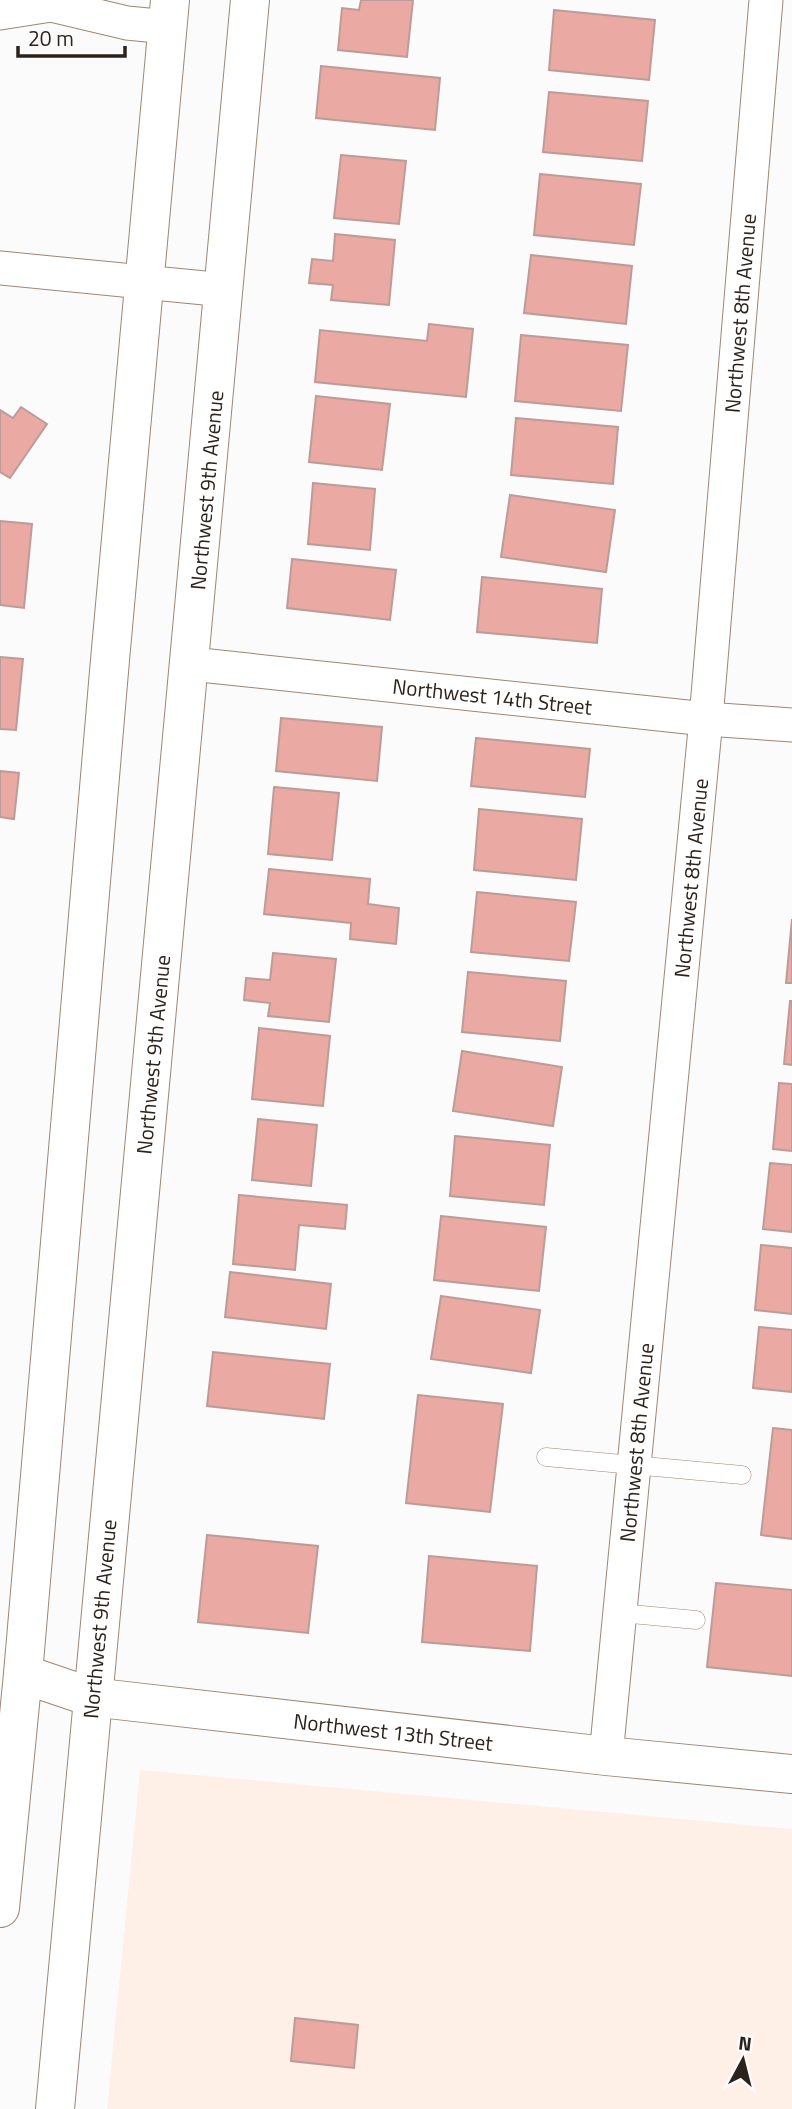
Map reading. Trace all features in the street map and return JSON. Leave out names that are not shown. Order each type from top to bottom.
[{"type":"main road","name":"Northwest 9th Avenue","points":[[55,2109],[91,1697],[191,664],[250,0]]},
{"type":"main road","points":[[0,1908],[12,1673],[169,13]]},
{"type":"main road","name":"Northwest 13th Street","points":[[12,1673],[91,1697],[606,1756],[792,1774]]},
{"type":"street","name":"Northwest 8th Avenue","points":[[606,1756],[706,719],[766,0]]},
{"type":"street","points":[[0,13],[46,3],[127,23],[169,13]]},
{"type":"street","points":[[0,268],[225,290]]},
{"type":"street","name":"Northwest 14th Street","points":[[191,664],[706,719],[792,725]]},
{"type":"lane","points":[[546,1457],[742,1475]]},
{"type":"lane","points":[[620,1613],[696,1620]]},
{"type":"shaded area","points":[[140,1770],[792,1829],[792,2109],[107,2109]]},
{"type":"building","points":[[361,0],[413,0],[407,57],[338,50],[342,8],[359,10]]},
{"type":"building","points":[[554,10],[655,20],[649,80],[549,70]]},
{"type":"building","points":[[321,66],[440,78],[435,130],[316,118]]},
{"type":"building","points":[[549,92],[648,101],[642,161],[543,152]]},
{"type":"building","points":[[341,155],[406,161],[399,224],[334,218]]},
{"type":"building","points":[[540,174],[641,184],[634,245],[534,235]]},
{"type":"building","points":[[335,234],[395,240],[389,305],[331,300],[333,285],[309,283],[312,259],[333,261]]},
{"type":"building","points":[[531,255],[632,266],[626,324],[524,313]]},
{"type":"building","points":[[429,324],[473,329],[466,397],[315,382],[320,330],[427,341]]},
{"type":"building","points":[[521,335],[628,345],[621,411],[515,401]]},
{"type":"building","points":[[316,396],[390,404],[382,470],[309,462]]},
{"type":"building","points":[[21,407],[47,424],[10,478],[0,472],[0,410],[13,418]]},
{"type":"building","points":[[516,418],[618,427],[613,484],[511,475]]},
{"type":"building","points":[[313,483],[375,489],[370,550],[308,544]]},
{"type":"building","points":[[510,495],[615,510],[606,572],[501,557]]},
{"type":"building","points":[[0,521],[32,524],[24,608],[0,605]]},
{"type":"building","points":[[292,559],[396,570],[390,620],[287,608]]},
{"type":"building","points":[[482,577],[602,589],[597,643],[477,632]]},
{"type":"building","points":[[0,657],[23,659],[16,730],[0,729]]},
{"type":"building","points":[[281,718],[382,727],[377,781],[276,771]]},
{"type":"building","points":[[476,738],[590,749],[585,797],[471,786]]},
{"type":"building","points":[[0,771],[19,773],[14,819],[0,817]]},
{"type":"building","points":[[274,787],[339,793],[332,860],[268,854]]},
{"type":"building","points":[[479,809],[582,819],[576,880],[474,870]]},
{"type":"building","points":[[269,869],[370,879],[368,904],[399,908],[396,944],[350,939],[351,923],[264,914]]},
{"type":"building","points":[[477,892],[576,902],[569,961],[471,952]]},
{"type":"building","points":[[792,919],[792,983],[786,983]]},
{"type":"building","points":[[273,953],[336,959],[329,1022],[268,1016],[270,1003],[244,1000],[246,978],[270,980]]},
{"type":"building","points":[[468,972],[566,981],[560,1041],[462,1032]]},
{"type":"building","points":[[792,1001],[792,1065],[784,1064]]},
{"type":"building","points":[[259,1028],[330,1036],[323,1106],[252,1099]]},
{"type":"building","points":[[462,1051],[562,1067],[553,1126],[453,1111]]},
{"type":"building","points":[[779,1083],[792,1084],[792,1151],[773,1149]]},
{"type":"building","points":[[258,1119],[317,1125],[311,1186],[252,1180]]},
{"type":"building","points":[[455,1136],[550,1145],[544,1205],[450,1196]]},
{"type":"building","points":[[770,1163],[792,1165],[792,1232],[763,1229]]},
{"type":"building","points":[[239,1195],[347,1205],[345,1229],[299,1225],[295,1270],[233,1264]]},
{"type":"building","points":[[441,1216],[546,1227],[539,1291],[434,1280]]},
{"type":"building","points":[[761,1245],[792,1248],[792,1314],[755,1310]]},
{"type":"building","points":[[230,1272],[331,1284],[326,1329],[225,1317]]},
{"type":"building","points":[[441,1296],[540,1310],[531,1373],[431,1359]]},
{"type":"building","points":[[759,1327],[792,1330],[792,1392],[753,1388]]},
{"type":"building","points":[[213,1352],[330,1364],[324,1419],[207,1406]]},
{"type":"building","points":[[418,1395],[503,1404],[490,1512],[406,1503]]},
{"type":"building","points":[[773,1428],[792,1430],[792,1539],[761,1535]]},
{"type":"building","points":[[207,1535],[318,1546],[308,1633],[198,1622]]},
{"type":"building","points":[[429,1556],[537,1566],[530,1651],[422,1642]]},
{"type":"building","points":[[716,1583],[792,1590],[792,1676],[707,1667]]},
{"type":"building","points":[[295,2018],[358,2025],[354,2068],[291,2061]]}]
